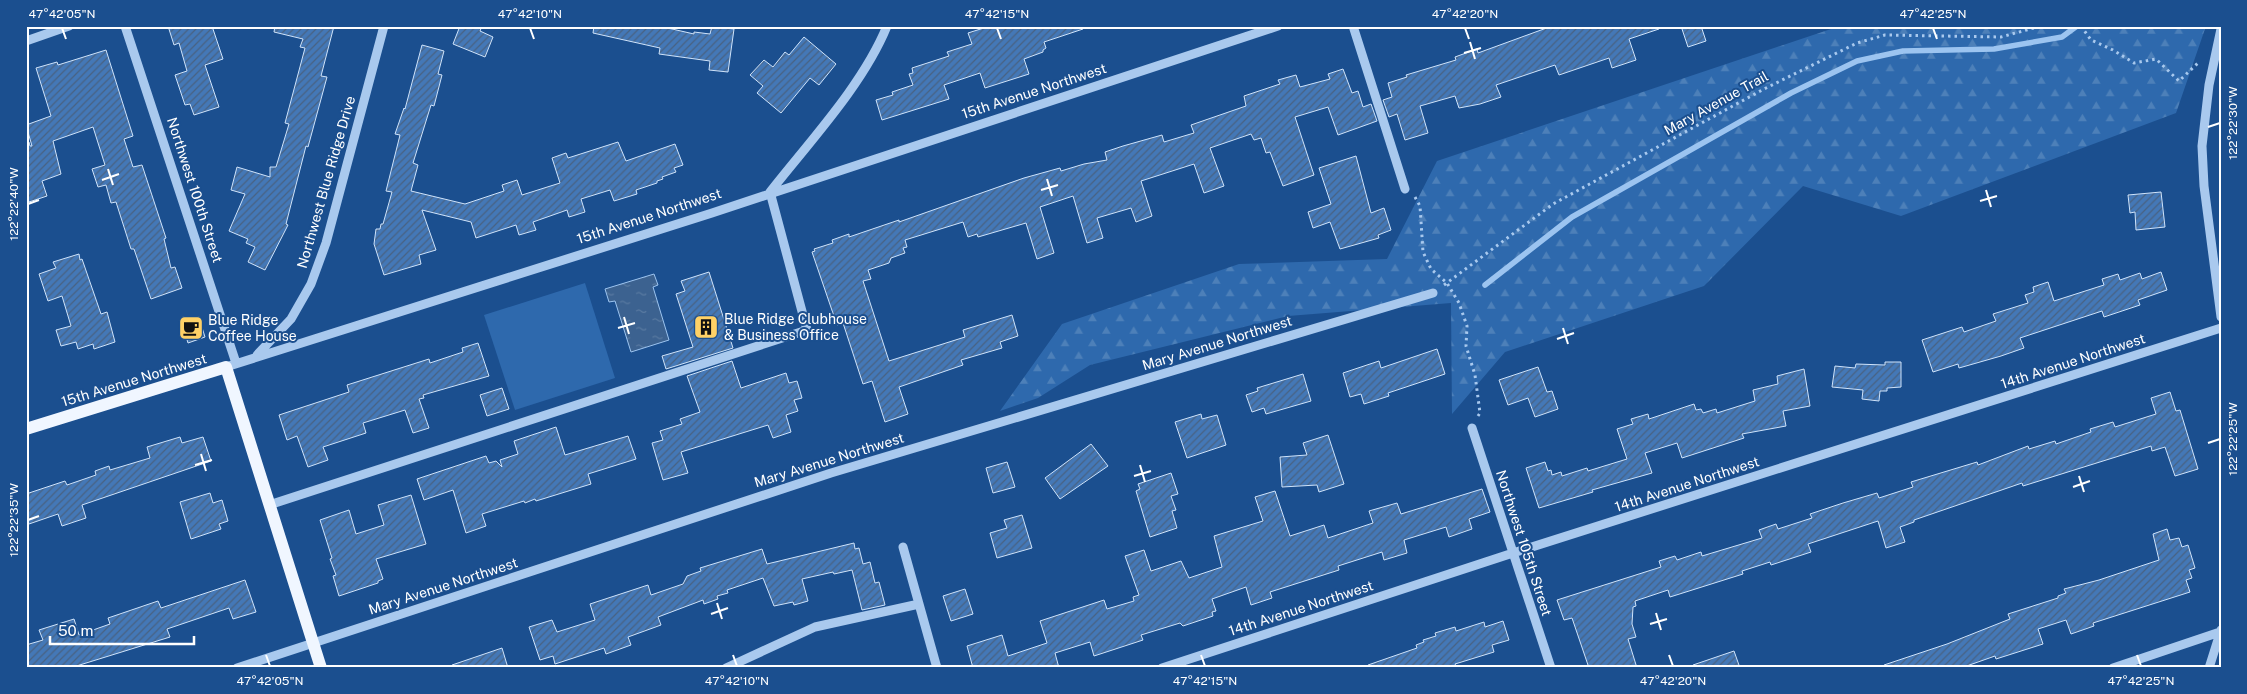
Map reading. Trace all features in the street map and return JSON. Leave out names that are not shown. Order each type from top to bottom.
[{"type":"main road","name":"15th Avenue Northwest","points":[[26,429],[231,365]]},
{"type":"main road","name":"Northwest 100th Street","points":[[231,365],[269,505],[321,668]]},
{"type":"street","points":[[26,41],[69,26]]},
{"type":"street","name":"Northwest 100th Street","points":[[125,26],[231,365]]},
{"type":"street","name":"Northwest Blue Ridge Drive","points":[[255,357],[291,319],[311,284],[326,243],[384,26]]},
{"type":"street","points":[[269,505],[806,330],[770,192],[853,85],[881,40],[887,26]]},
{"type":"street","name":"15th Avenue Northwest","points":[[231,365],[712,213],[770,192],[1278,26]]},
{"type":"street","points":[[1353,26],[1405,189]]},
{"type":"street","points":[[2221,29],[2216,45],[2202,146],[2221,317]]},
{"type":"street","points":[[2210,84],[2221,81]]},
{"type":"street","name":"Mary Avenue Northwest","points":[[236,668],[831,473],[1433,293]]},
{"type":"street","name":"14th Avenue Northwest","points":[[1162,668],[1513,553],[2221,328]]},
{"type":"street","name":"Northwest 105th Street","points":[[1472,428],[1550,668]]},
{"type":"street","points":[[903,547],[937,668]]},
{"type":"street","points":[[726,668],[815,627],[919,604]]},
{"type":"street","points":[[2112,668],[2220,631]]},
{"type":"street","points":[[2210,668],[2220,631]]},
{"type":"path","name":"Mary Avenue Trail","points":[[1433,293],[1553,204],[1764,89],[1857,42],[1885,36],[2001,37],[2041,26]]},
{"type":"path","points":[[2081,26],[2091,40],[2113,50],[2134,63],[2156,60],[2179,81],[2216,45]]},
{"type":"path","points":[[1405,189],[1414,196],[1420,206],[1423,252],[1431,269],[1447,283],[1459,303],[1467,326],[1466,346],[1475,375],[1480,413],[1472,428]]},
{"type":"green space","points":[[1840,26],[2206,26],[2176,113],[1901,216],[1803,186],[1704,286],[1505,352],[1452,414],[1451,303],[1288,316],[1090,365],[1038,398],[1000,411],[1062,324],[1239,264],[1387,259],[1437,161]]},
{"type":"green space","points":[[585,283],[615,378],[515,410],[484,315]]},
{"type":"water","points":[[654,274],[658,285],[653,287],[669,340],[631,352],[615,301],[609,302],[605,289]]},
{"type":"building","points":[[168,26],[212,26],[223,59],[205,65],[219,107],[194,115],[190,104],[185,105],[175,75],[187,71],[179,43],[174,45]]},
{"type":"building","points":[[275,26],[334,26],[321,76],[327,77],[308,147],[306,146],[286,224],[288,225],[265,270],[248,262],[255,247],[246,243],[248,239],[229,231],[245,194],[231,190],[237,167],[270,177],[270,167],[276,167],[289,124],[285,123],[305,48],[300,47],[303,39],[274,32]]},
{"type":"building","points":[[460,26],[482,26],[480,31],[493,37],[485,57],[453,44]]},
{"type":"building","points":[[594,26],[659,26],[694,34],[694,32],[710,34],[712,26],[734,29],[728,72],[709,70],[710,61],[659,54],[660,48],[593,33]]},
{"type":"building","points":[[990,26],[1083,26],[1083,29],[1044,42],[1046,48],[1043,52],[1024,59],[1029,74],[985,88],[980,73],[944,85],[949,99],[882,120],[876,100],[893,95],[892,92],[913,85],[909,74],[913,73],[912,68],[949,56],[947,52],[972,44],[968,33]]},
{"type":"building","points":[[1552,26],[1658,26],[1659,29],[1629,39],[1636,60],[1612,68],[1609,58],[1559,75],[1555,65],[1496,85],[1501,97],[1480,104],[1459,108],[1455,96],[1420,106],[1428,133],[1405,140],[1397,114],[1389,117],[1383,100],[1392,97],[1388,83],[1407,77],[1406,75],[1456,60],[1455,57],[1477,49],[1478,53]]},
{"type":"building","points":[[1681,26],[1701,26],[1706,41],[1688,47]]},
{"type":"building","points":[[804,37],[836,64],[819,85],[810,78],[781,113],[757,93],[763,86],[750,75],[764,60],[773,67],[785,52],[789,55]]},
{"type":"building","points":[[422,45],[444,51],[438,74],[442,75],[434,106],[431,105],[413,163],[418,165],[411,191],[465,204],[504,191],[502,185],[517,180],[522,195],[560,183],[552,158],[566,153],[568,158],[618,142],[626,161],[675,144],[683,165],[674,168],[676,172],[662,177],[663,179],[657,181],[657,183],[636,190],[637,194],[614,201],[610,190],[581,199],[585,212],[569,217],[567,210],[533,222],[536,230],[519,235],[516,225],[476,238],[471,222],[422,210],[436,250],[419,255],[421,264],[384,275],[374,244],[376,229],[380,229],[381,224],[383,224],[392,192],[386,191],[400,135],[395,134],[405,109]]},
{"type":"building","points":[[106,50],[133,136],[124,139],[133,167],[142,165],[166,238],[164,239],[171,268],[175,267],[182,288],[151,299],[134,249],[131,249],[116,202],[111,203],[106,185],[98,187],[92,169],[105,165],[93,127],[53,141],[61,174],[42,181],[47,196],[29,202],[26,193],[26,143],[29,142],[30,146],[32,146],[26,125],[51,116],[36,68],[57,62],[58,65]]},
{"type":"building","points":[[1343,69],[1352,93],[1358,91],[1363,107],[1371,104],[1377,121],[1338,135],[1328,107],[1295,117],[1314,175],[1283,186],[1270,152],[1266,153],[1261,138],[1254,140],[1251,134],[1210,148],[1224,186],[1204,193],[1194,164],[1141,181],[1152,216],[1136,222],[1131,208],[1097,218],[1103,238],[1087,243],[1073,196],[1040,207],[1054,253],[1037,259],[1026,223],[978,237],[977,234],[968,237],[963,222],[905,240],[907,247],[903,248],[905,253],[891,258],[889,263],[868,270],[871,279],[863,281],[889,361],[965,337],[963,330],[1012,315],[1018,336],[1000,342],[1002,348],[961,360],[963,365],[899,387],[908,414],[885,422],[872,381],[863,384],[843,323],[837,325],[812,252],[815,251],[814,249],[833,243],[832,240],[849,234],[849,237],[899,220],[899,222],[1024,178],[1060,168],[1061,171],[1107,160],[1105,152],[1123,146],[1162,135],[1164,142],[1194,133],[1191,125],[1246,106],[1244,96],[1280,84],[1278,80],[1296,75],[1300,87],[1330,79],[1328,74]]},
{"type":"building","points":[[1356,156],[1371,213],[1384,208],[1391,230],[1378,235],[1379,238],[1340,249],[1330,222],[1313,228],[1308,212],[1331,204],[1319,168]]},
{"type":"building","points":[[2161,192],[2165,227],[2136,230],[2135,212],[2130,213],[2128,195]]},
{"type":"building","points":[[79,254],[101,314],[107,312],[115,342],[94,349],[93,344],[78,349],[76,342],[61,346],[56,330],[71,326],[62,296],[48,301],[39,274],[56,268],[53,262]]},
{"type":"building","name":"Blue Ridge Clubhouse & Business Office","points":[[709,272],[733,348],[666,369],[662,356],[693,347],[676,294],[685,291],[681,281]]},
{"type":"building","points":[[2161,272],[2167,290],[2138,300],[2140,305],[2104,317],[2102,311],[2020,338],[2024,348],[1959,368],[1958,364],[1933,372],[1922,340],[1962,327],[1964,332],[1996,321],[1993,314],[2028,303],[2025,295],[2034,292],[2033,287],[2048,282],[2054,301],[2104,285],[2102,279],[2118,274],[2120,280],[2140,273],[2142,279]]},
{"type":"building","name":"Blue Ridge Coffee House","points":[[199,318],[205,337],[188,343],[182,323]]},
{"type":"building","points":[[478,343],[489,376],[423,395],[424,398],[419,399],[429,428],[413,433],[405,410],[363,423],[366,433],[323,447],[328,460],[308,467],[297,436],[287,440],[279,415],[349,392],[347,385],[429,359],[430,363],[463,352],[462,348]]},
{"type":"building","points":[[1437,349],[1445,374],[1388,393],[1389,396],[1364,404],[1361,394],[1350,397],[1343,373],[1379,361],[1381,368]]},
{"type":"building","points":[[732,361],[741,388],[786,373],[789,383],[797,381],[802,398],[794,400],[798,411],[786,415],[791,432],[773,438],[768,425],[681,452],[688,473],[663,480],[652,443],[663,440],[660,431],[682,424],[680,419],[700,412],[687,376]]},
{"type":"building","points":[[1885,362],[1901,362],[1901,387],[1887,388],[1887,391],[1880,391],[1879,401],[1862,399],[1863,390],[1832,387],[1835,366],[1855,368],[1856,364],[1885,365]]},
{"type":"building","points":[[1538,367],[1547,392],[1552,391],[1558,409],[1535,417],[1528,398],[1508,405],[1499,380]]},
{"type":"building","points":[[1804,369],[1810,406],[1783,411],[1786,426],[1742,434],[1744,438],[1682,458],[1677,443],[1645,453],[1652,473],[1592,490],[1593,492],[1539,508],[1526,468],[1545,462],[1548,471],[1551,470],[1552,475],[1561,472],[1562,476],[1587,468],[1588,471],[1627,459],[1617,429],[1633,424],[1631,419],[1648,414],[1649,419],[1694,404],[1696,410],[1701,409],[1703,413],[1716,409],[1717,413],[1755,401],[1753,390],[1778,384],[1777,376]]},
{"type":"building","points":[[1303,374],[1311,401],[1266,414],[1264,408],[1252,412],[1246,395],[1258,391],[1257,388]]},
{"type":"building","points":[[502,388],[509,409],[487,416],[480,395]]},
{"type":"building","points":[[2170,392],[2176,411],[2180,410],[2198,469],[2175,476],[2165,447],[2152,451],[2151,446],[2023,486],[2022,483],[1914,520],[1914,522],[1900,527],[1905,542],[1886,548],[1878,521],[1808,544],[1811,552],[1771,565],[1770,562],[1742,571],[1743,574],[1670,597],[1668,590],[1635,601],[1636,606],[1633,607],[1632,624],[1636,637],[1628,639],[1637,668],[1589,668],[1572,618],[1564,620],[1557,600],[1661,567],[1659,561],[1675,556],[1677,560],[1701,552],[1702,556],[1762,538],[1759,530],[1776,524],[1778,529],[1812,518],[1810,514],[1843,503],[1877,493],[1879,498],[1913,487],[1911,482],[1977,462],[1978,465],[2028,446],[2029,449],[2055,441],[2056,444],[2091,432],[2090,429],[2113,422],[2115,427],[2156,414],[2151,398]]},
{"type":"building","points":[[1201,414],[1202,419],[1217,415],[1226,445],[1187,458],[1175,422]]},
{"type":"building","points":[[556,427],[565,455],[628,436],[636,459],[588,474],[591,484],[536,501],[535,499],[525,503],[524,501],[482,514],[486,526],[466,533],[453,490],[424,500],[417,479],[486,456],[489,463],[496,461],[502,467],[500,460],[518,454],[514,441]]},
{"type":"building","points":[[1328,435],[1344,484],[1319,492],[1317,485],[1282,487],[1280,457],[1307,455],[1303,443]]},
{"type":"building","points":[[180,437],[182,443],[203,437],[211,461],[82,505],[86,518],[62,526],[58,514],[26,525],[26,494],[65,481],[67,485],[96,475],[95,471],[109,466],[110,470],[150,458],[147,447]]},
{"type":"building","points":[[1091,444],[1108,466],[1060,499],[1045,478]]},
{"type":"building","points":[[1007,462],[1015,487],[993,493],[986,468]]},
{"type":"building","points":[[1171,473],[1178,494],[1171,496],[1176,510],[1172,511],[1177,528],[1150,537],[1136,491],[1140,489],[1138,484]]},
{"type":"building","points":[[1482,489],[1490,512],[1469,519],[1472,529],[1449,537],[1446,527],[1404,540],[1407,553],[1384,560],[1382,552],[1338,566],[1339,570],[1270,592],[1272,598],[1251,605],[1246,587],[1212,599],[1216,611],[1212,612],[1213,616],[1183,626],[1180,623],[1141,635],[1143,640],[1094,656],[1090,642],[1055,653],[1059,668],[973,668],[967,646],[1002,635],[1008,656],[1047,643],[1040,621],[1104,600],[1107,609],[1134,601],[1133,597],[1139,595],[1125,556],[1144,550],[1151,571],[1181,561],[1189,578],[1222,567],[1214,536],[1263,521],[1255,497],[1275,491],[1290,536],[1324,525],[1328,538],[1373,523],[1369,511],[1397,503],[1401,514]]},
{"type":"building","points":[[210,493],[213,503],[222,500],[228,521],[219,524],[221,529],[191,539],[180,502]]},
{"type":"building","points":[[411,495],[426,544],[376,559],[383,579],[378,581],[378,583],[339,596],[333,576],[336,575],[330,559],[332,558],[320,520],[349,510],[356,534],[384,525],[378,505]]},
{"type":"building","points":[[1022,515],[1032,548],[997,558],[990,533],[1007,528],[1004,520]]},
{"type":"building","points":[[2167,529],[2170,540],[2179,538],[2182,547],[2188,545],[2195,568],[2189,570],[2192,578],[2186,580],[2190,592],[2093,623],[2094,626],[2071,634],[2066,620],[2038,629],[2043,644],[1996,659],[1995,656],[1961,668],[1884,668],[1884,665],[1947,644],[2010,619],[2008,614],[2058,598],[2058,596],[2066,593],[2064,589],[2099,580],[2159,560],[2153,534]]},
{"type":"building","points":[[854,543],[855,549],[859,548],[863,564],[870,562],[875,583],[879,582],[885,605],[862,610],[852,570],[802,579],[808,601],[794,605],[793,602],[774,606],[763,578],[727,590],[728,593],[717,596],[718,599],[704,604],[703,600],[658,617],[661,625],[628,637],[631,645],[606,654],[604,648],[555,664],[553,656],[540,660],[529,627],[552,620],[557,632],[595,620],[590,604],[648,585],[651,595],[683,584],[687,576],[701,571],[700,568],[762,549],[767,564]]},
{"type":"building","points":[[245,580],[256,612],[233,619],[229,608],[167,629],[170,637],[70,668],[26,668],[26,645],[43,640],[39,630],[74,619],[79,635],[110,624],[108,618],[158,601],[161,608]]},
{"type":"building","points":[[965,589],[973,614],[951,621],[943,596]]},
{"type":"building","points":[[1503,621],[1509,640],[1492,645],[1494,652],[1455,664],[1457,668],[1368,668],[1368,665],[1417,648],[1416,645],[1424,642],[1423,640],[1436,636],[1435,633],[1455,627],[1456,631],[1484,622],[1485,627]]},
{"type":"building","points":[[502,648],[508,668],[452,668],[452,665]]},
{"type":"building","points":[[1734,651],[1740,668],[1694,668],[1693,665]]},
{"type":"waterway","points":[[1485,285],[1572,217],[1791,93],[1857,61],[1903,51],[1994,49],[2062,37],[2077,26]]},
{"type":"place","name":"Blue Ridge Clubhouse & Business Office","points":[[706,327]]},
{"type":"place","name":"Blue Ridge Coffee House","points":[[191,328]]}]
